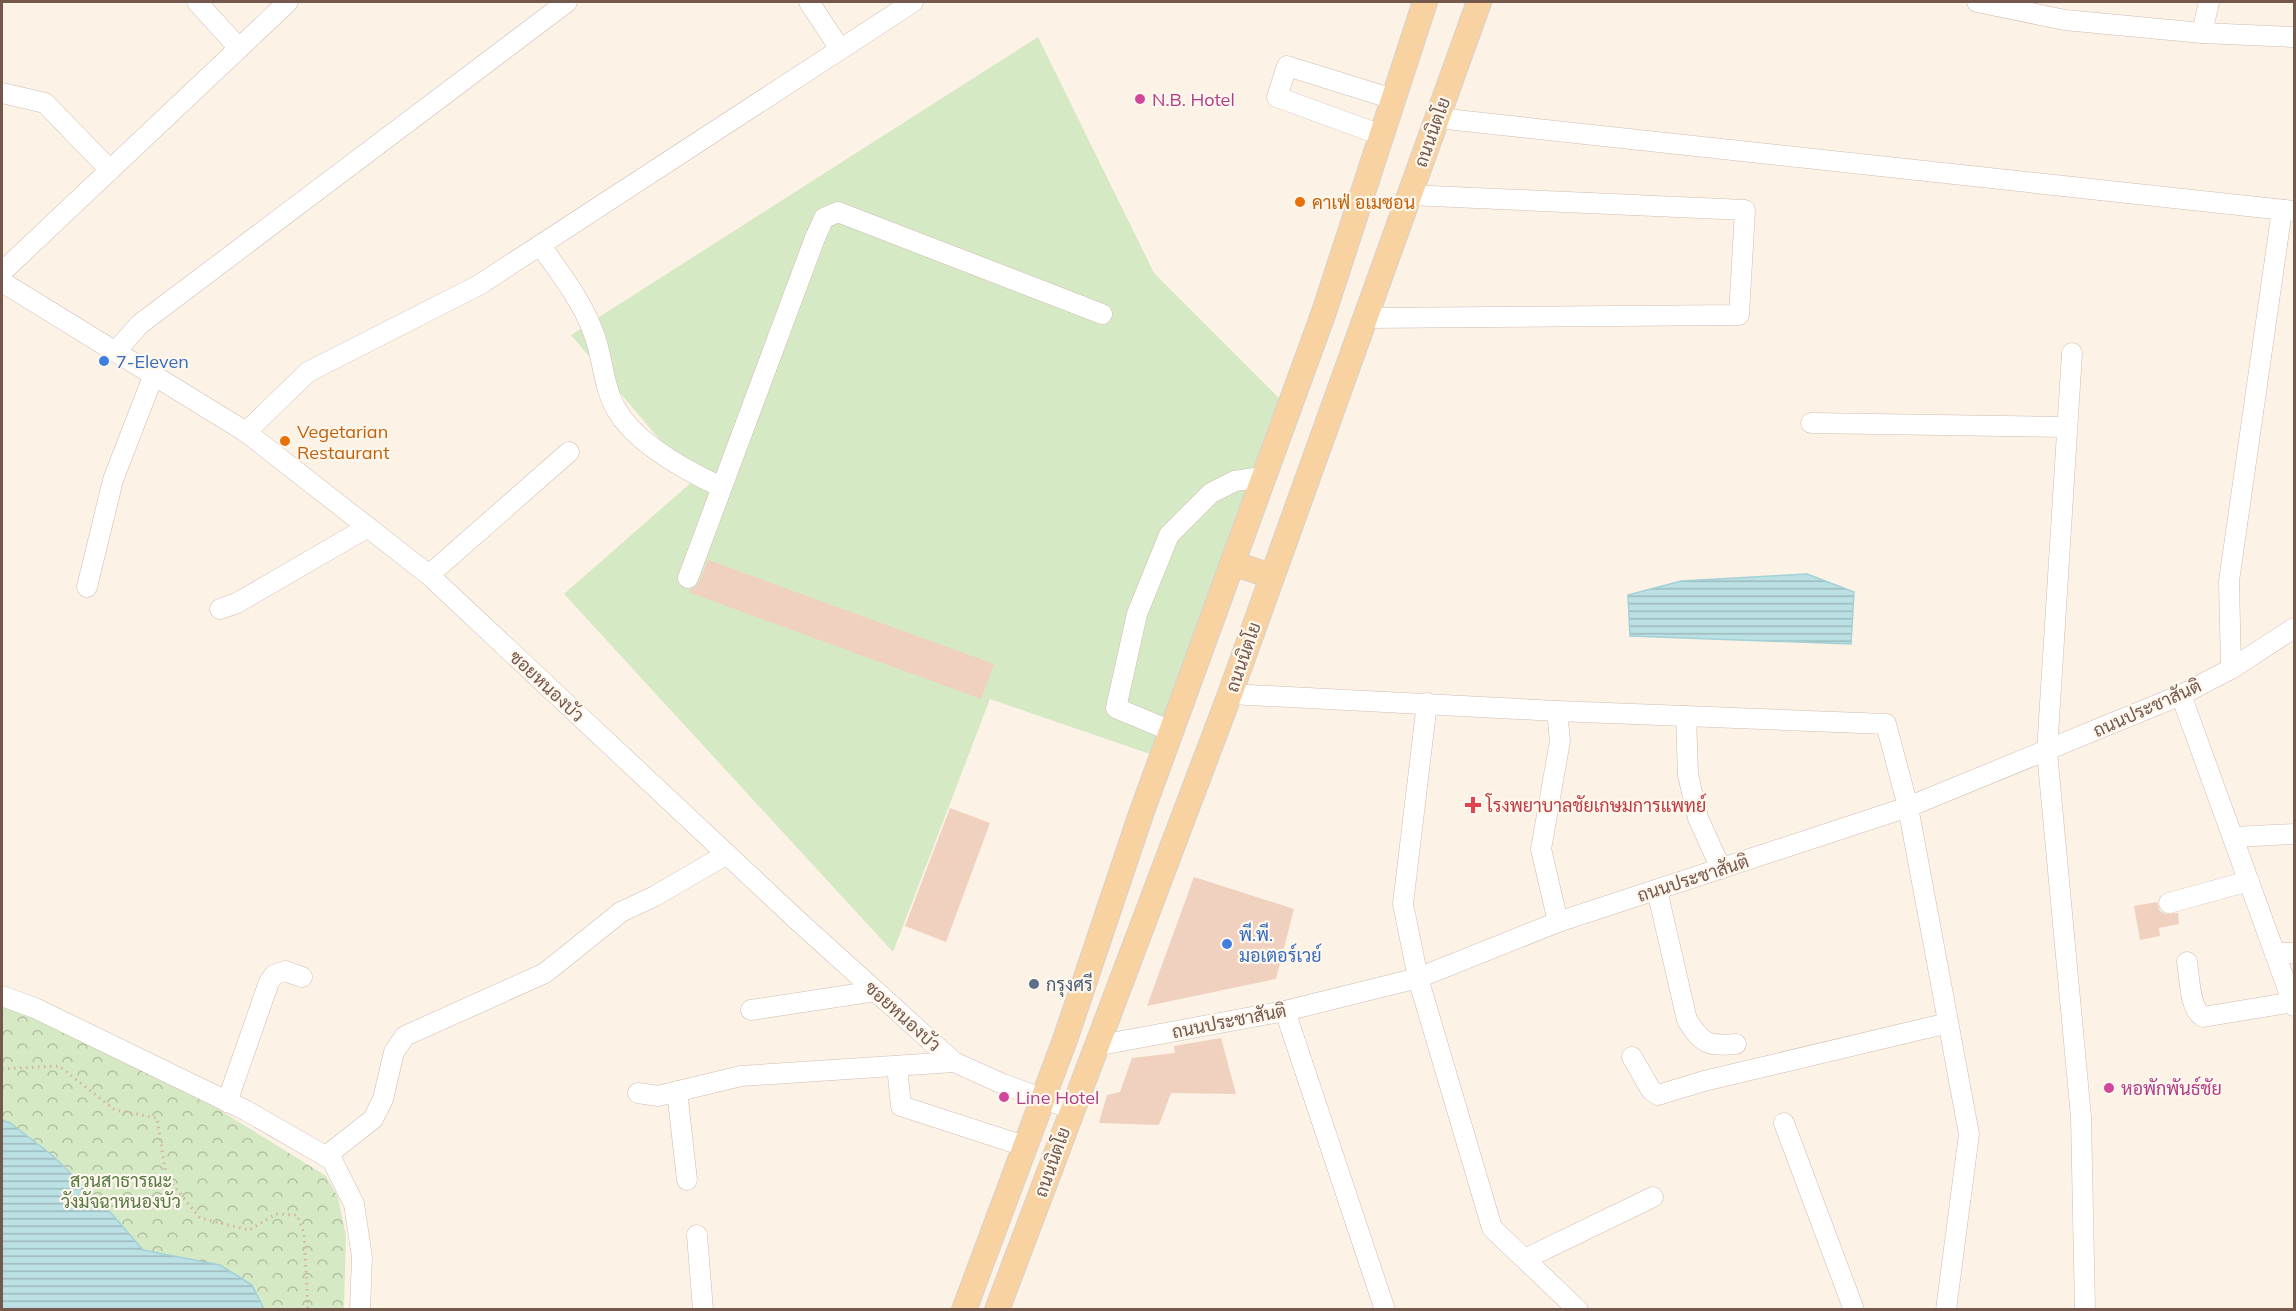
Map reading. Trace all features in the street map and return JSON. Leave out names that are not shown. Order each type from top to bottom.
[{"type":"main road","name":"ถนนนิตโย","points":[[964,1310],[1066,1037],[1171,731],[1324,312],[1425,2]]},
{"type":"main road","name":"ถนนนิตโย","points":[[997,1310],[1230,694],[1479,2]]},
{"type":"main road","points":[[1232,562],[1271,576]]},
{"type":"main road","name":"ถนนประชาสันติ","points":[[1066,1037],[1095,1047]]},
{"type":"street","points":[[197,2],[238,47]]},
{"type":"street","points":[[2,272],[288,2]]},
{"type":"street","points":[[116,351],[140,324],[567,2]]},
{"type":"street","points":[[809,2],[840,49]]},
{"type":"street","points":[[246,432],[308,372],[479,285],[913,2]]},
{"type":"street","points":[[1977,2],[2065,20],[2202,33],[2295,37]]},
{"type":"street","points":[[2202,33],[2209,2]]},
{"type":"street","points":[[1381,135],[1277,97],[1287,66],[1393,99]]},
{"type":"street","points":[[2,90],[45,103],[109,169]]},
{"type":"street","points":[[1437,118],[2288,211],[2229,581],[2231,669]]},
{"type":"street","points":[[1365,318],[1739,315],[1745,210],[1409,195]]},
{"type":"street","points":[[688,578],[824,218],[838,212],[1102,314]]},
{"type":"street","points":[[540,245],[575,293],[583,308],[595,336],[608,389],[616,410],[635,431],[664,456],[721,487]]},
{"type":"street","name":"ซอยหนองบัว","points":[[2,282],[246,432],[429,574],[727,854],[954,1062],[1041,1099],[1072,1109]]},
{"type":"street","points":[[2072,353],[2047,752],[2081,1117],[2085,1310]]},
{"type":"street","points":[[87,587],[112,480],[153,374]]},
{"type":"street","points":[[1810,423],[2067,427]]},
{"type":"street","points":[[429,574],[569,452]]},
{"type":"street","points":[[1171,731],[1116,708],[1137,615],[1169,535],[1211,493],[1235,481],[1262,477]]},
{"type":"street","points":[[220,609],[237,603],[368,527]]},
{"type":"street","name":"ถนนประชาสันติ","points":[[1095,1047],[1285,1011],[1418,978],[1558,922],[1908,807],[2047,752],[2181,694],[2231,669],[2295,628]]},
{"type":"street","points":[[1230,694],[1557,711],[1887,724],[1908,807],[1969,1134],[1946,1310]]},
{"type":"street","points":[[2181,694],[2294,1004],[2203,1017],[2194,1005],[2187,962]]},
{"type":"street","points":[[1427,703],[1403,904],[1418,978],[1492,1228],[1578,1310]]},
{"type":"street","points":[[1557,711],[1560,741],[1541,849],[1558,922]]},
{"type":"street","points":[[1686,716],[1688,775],[1698,818],[1721,869]]},
{"type":"street","points":[[2233,837],[2295,834]]},
{"type":"street","points":[[326,1156],[374,1119],[383,1099],[394,1052],[405,1036],[544,973],[621,912],[655,896],[727,854]]},
{"type":"street","points":[[2169,903],[2249,881]]},
{"type":"street","points":[[1657,890],[1687,1020],[1705,1043],[1736,1044]]},
{"type":"street","points":[[2275,953],[2295,953]]},
{"type":"street","points":[[227,1102],[269,982],[274,975],[285,971],[302,977]]},
{"type":"street","points":[[751,1010],[876,991]]},
{"type":"street","points":[[2,996],[35,1008],[227,1102],[332,1160],[354,1204],[362,1257],[360,1310]]},
{"type":"street","points":[[1285,1011],[1385,1310]]},
{"type":"street","points":[[1632,1057],[1650,1090],[1658,1095],[1704,1081],[1948,1023]]},
{"type":"street","points":[[638,1093],[658,1096],[741,1076],[954,1062]]},
{"type":"street","points":[[897,1066],[901,1106],[1024,1146]]},
{"type":"street","points":[[677,1091],[687,1180]]},
{"type":"street","points":[[1784,1124],[1854,1310]]},
{"type":"street","points":[[1525,1259],[1653,1197]]},
{"type":"street","points":[[697,1235],[703,1310]]},
{"type":"path","points":[[2,1069],[59,1066],[115,1110],[157,1118],[166,1176],[200,1218],[249,1230],[276,1214],[297,1215],[304,1233],[308,1310]]},
{"type":"green space","points":[[1038,37],[1154,273],[1280,399],[1150,754],[990,699],[893,952],[564,594],[694,480],[571,335]]},
{"type":"green space","name":"สวนสาธารณะ วังมัจฉาหนองบัว","points":[[2,1006],[44,1020],[197,1096],[326,1176],[338,1197],[346,1236],[344,1309],[2,1310]]},
{"type":"water","points":[[1807,574],[1854,592],[1851,644],[1630,636],[1628,595],[1681,581]]},
{"type":"water","points":[[2,1120],[10,1123],[52,1155],[111,1213],[143,1250],[220,1265],[252,1285],[264,1309],[2,1309]]},
{"type":"building","points":[[708,560],[994,664],[981,699],[688,592],[699,583]]},
{"type":"building","points":[[950,808],[990,823],[946,942],[905,926]]},
{"type":"building","name":"พี.พี. มอเตอร์เวย์","points":[[1194,877],[1294,909],[1276,979],[1147,1006]]},
{"type":"building","points":[[2157,902],[2160,911],[2165,914],[2178,913],[2179,924],[2159,928],[2160,936],[2140,940],[2134,906]]},
{"type":"building","points":[[1221,1038],[1236,1094],[1171,1093],[1159,1125],[1099,1123],[1107,1095],[1120,1092],[1132,1058],[1175,1053],[1174,1046]]},
{"type":"place","name":"N.B. Hotel","points":[[1140,99]]},
{"type":"place","name":"คาเฟ่ อเมซอน","points":[[1300,202]]},
{"type":"place","name":"7-Eleven","points":[[104,361]]},
{"type":"place","name":"Vegetarian Restaurant","points":[[285,441]]},
{"type":"place","name":"โรงพยาบาลชัยเกษมการแพทย์","points":[[1473,805]]},
{"type":"place","name":"พี.พี. มอเตอร์เวย์","points":[[1227,944]]},
{"type":"place","name":"กรุงศรี","points":[[1034,984]]},
{"type":"place","name":"หอพักพันธ์ชัย","points":[[2109,1088]]},
{"type":"place","name":"Line Hotel","points":[[1004,1097]]}]
